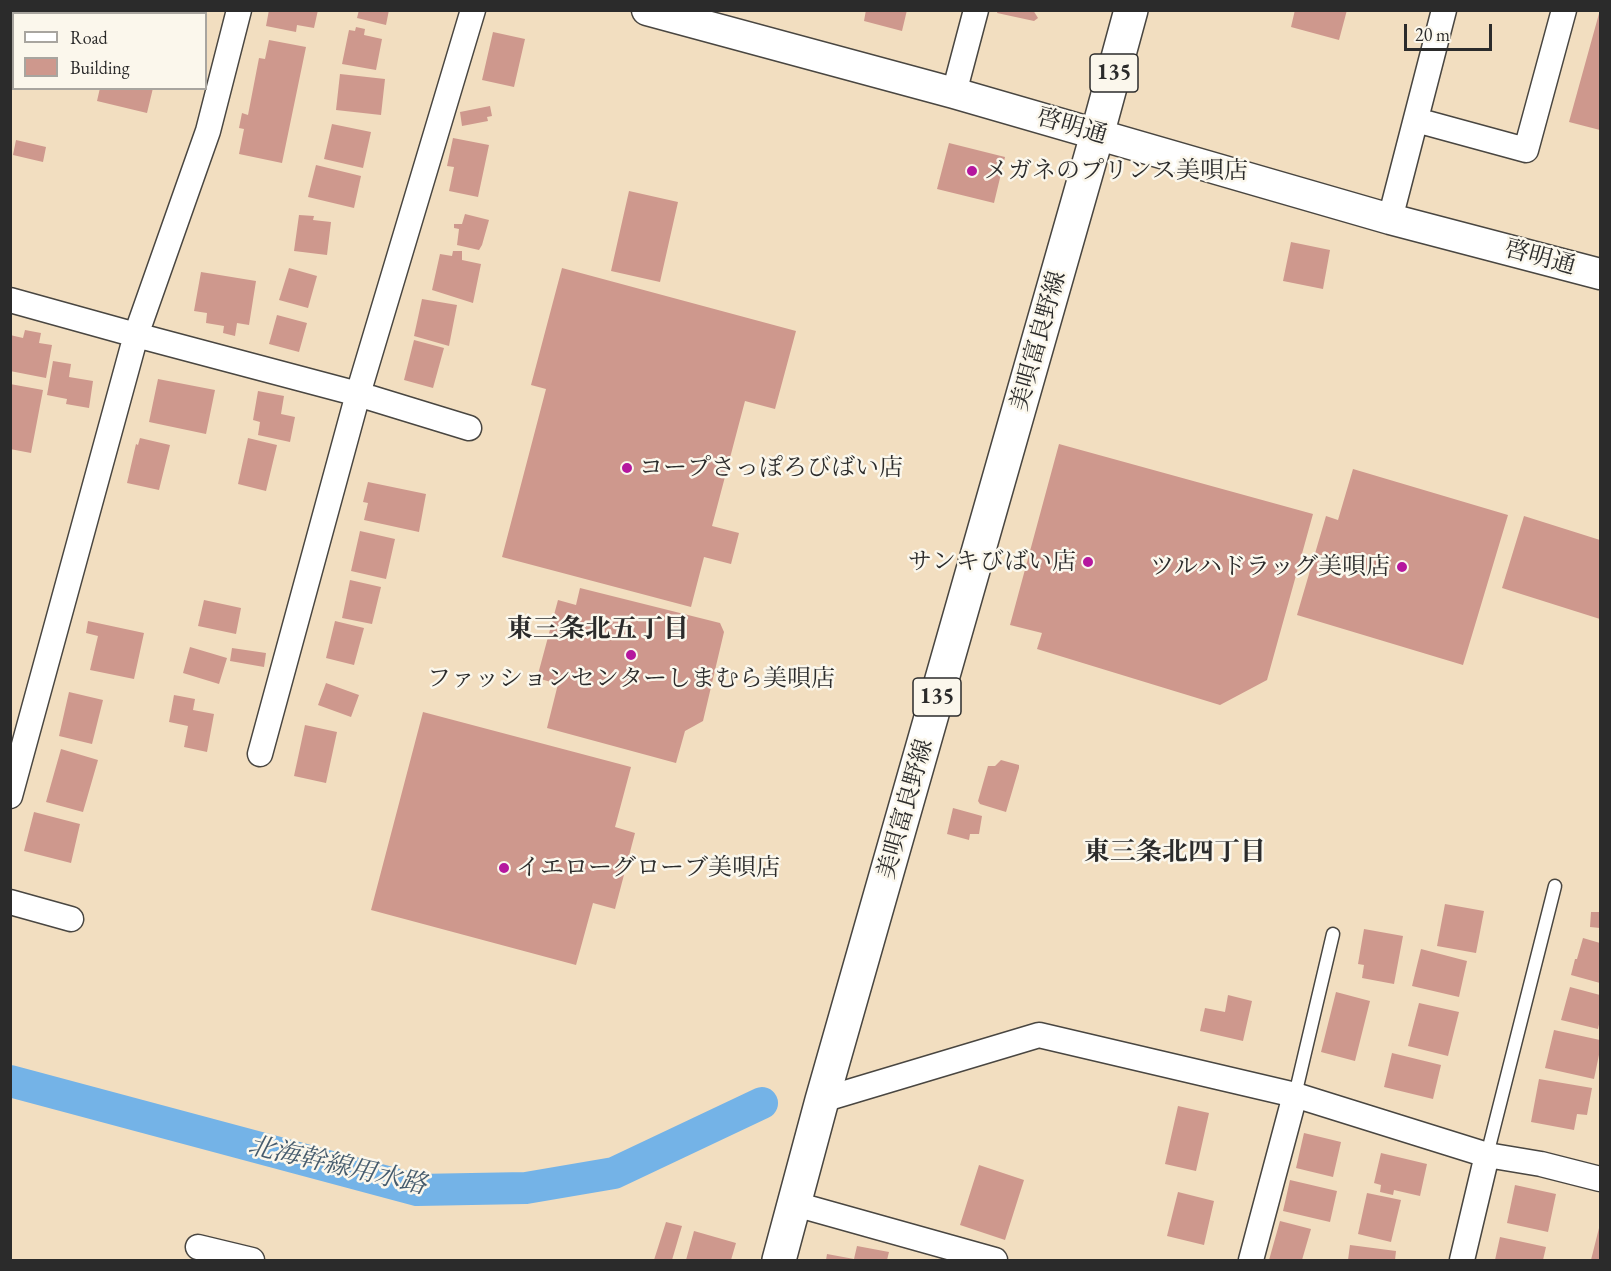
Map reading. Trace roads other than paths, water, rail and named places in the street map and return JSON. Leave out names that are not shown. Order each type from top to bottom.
[{"type":"main road","name":"美唄富良野線","points":[[779,1260],[1131,10]]},
{"type":"street","points":[[10,796],[136,335],[208,131],[239,10]]},
{"type":"street","points":[[260,754],[358,394],[473,10]]},
{"type":"street","name":"啓明通","points":[[647,10],[720,20],[1097,135],[1390,219],[1600,274]]},
{"type":"street","points":[[954,93],[976,10]]},
{"type":"street","points":[[1390,219],[1444,10]]},
{"type":"street","points":[[1416,120],[1526,150],[1564,10]]},
{"type":"street","points":[[10,300],[358,394],[469,428]]},
{"type":"street","points":[[10,902],[72,919]]},
{"type":"street","points":[[822,1101],[1039,1035],[1295,1095],[1487,1155],[1541,1164],[1600,1179]]},
{"type":"street","points":[[1251,1260],[1295,1095]]},
{"type":"street","points":[[1462,1260],[1487,1155]]},
{"type":"street","points":[[795,1204],[995,1260]]},
{"type":"street","points":[[198,1247],[252,1260]]},
{"type":"lane","points":[[1487,1155],[1556,886]]},
{"type":"lane","points":[[1295,1095],[1333,934]]},
{"type":"waterway","name":"北海幹線用水路","points":[[10,1081],[417,1190],[526,1188],[614,1173],[762,1103]]},
{"type":"place","name":"メガネのプリンス美唄店","points":[[972,171]]},
{"type":"place","name":"コープさっぽろびばい店","points":[[627,468]]},
{"type":"place","name":"サンキびばい店","points":[[1088,562]]},
{"type":"place","name":"ツルハドラッグ美唄店","points":[[1402,567]]},
{"type":"place","name":"ファッションセンターしまむら美唄店","points":[[631,655]]},
{"type":"place","name":"イエローグローブ美唄店","points":[[504,868]]},
{"type":"district","name":"東三条北五丁目","points":[[598,630]]},
{"type":"district","name":"東三条北四丁目","points":[[1175,853]]}]
